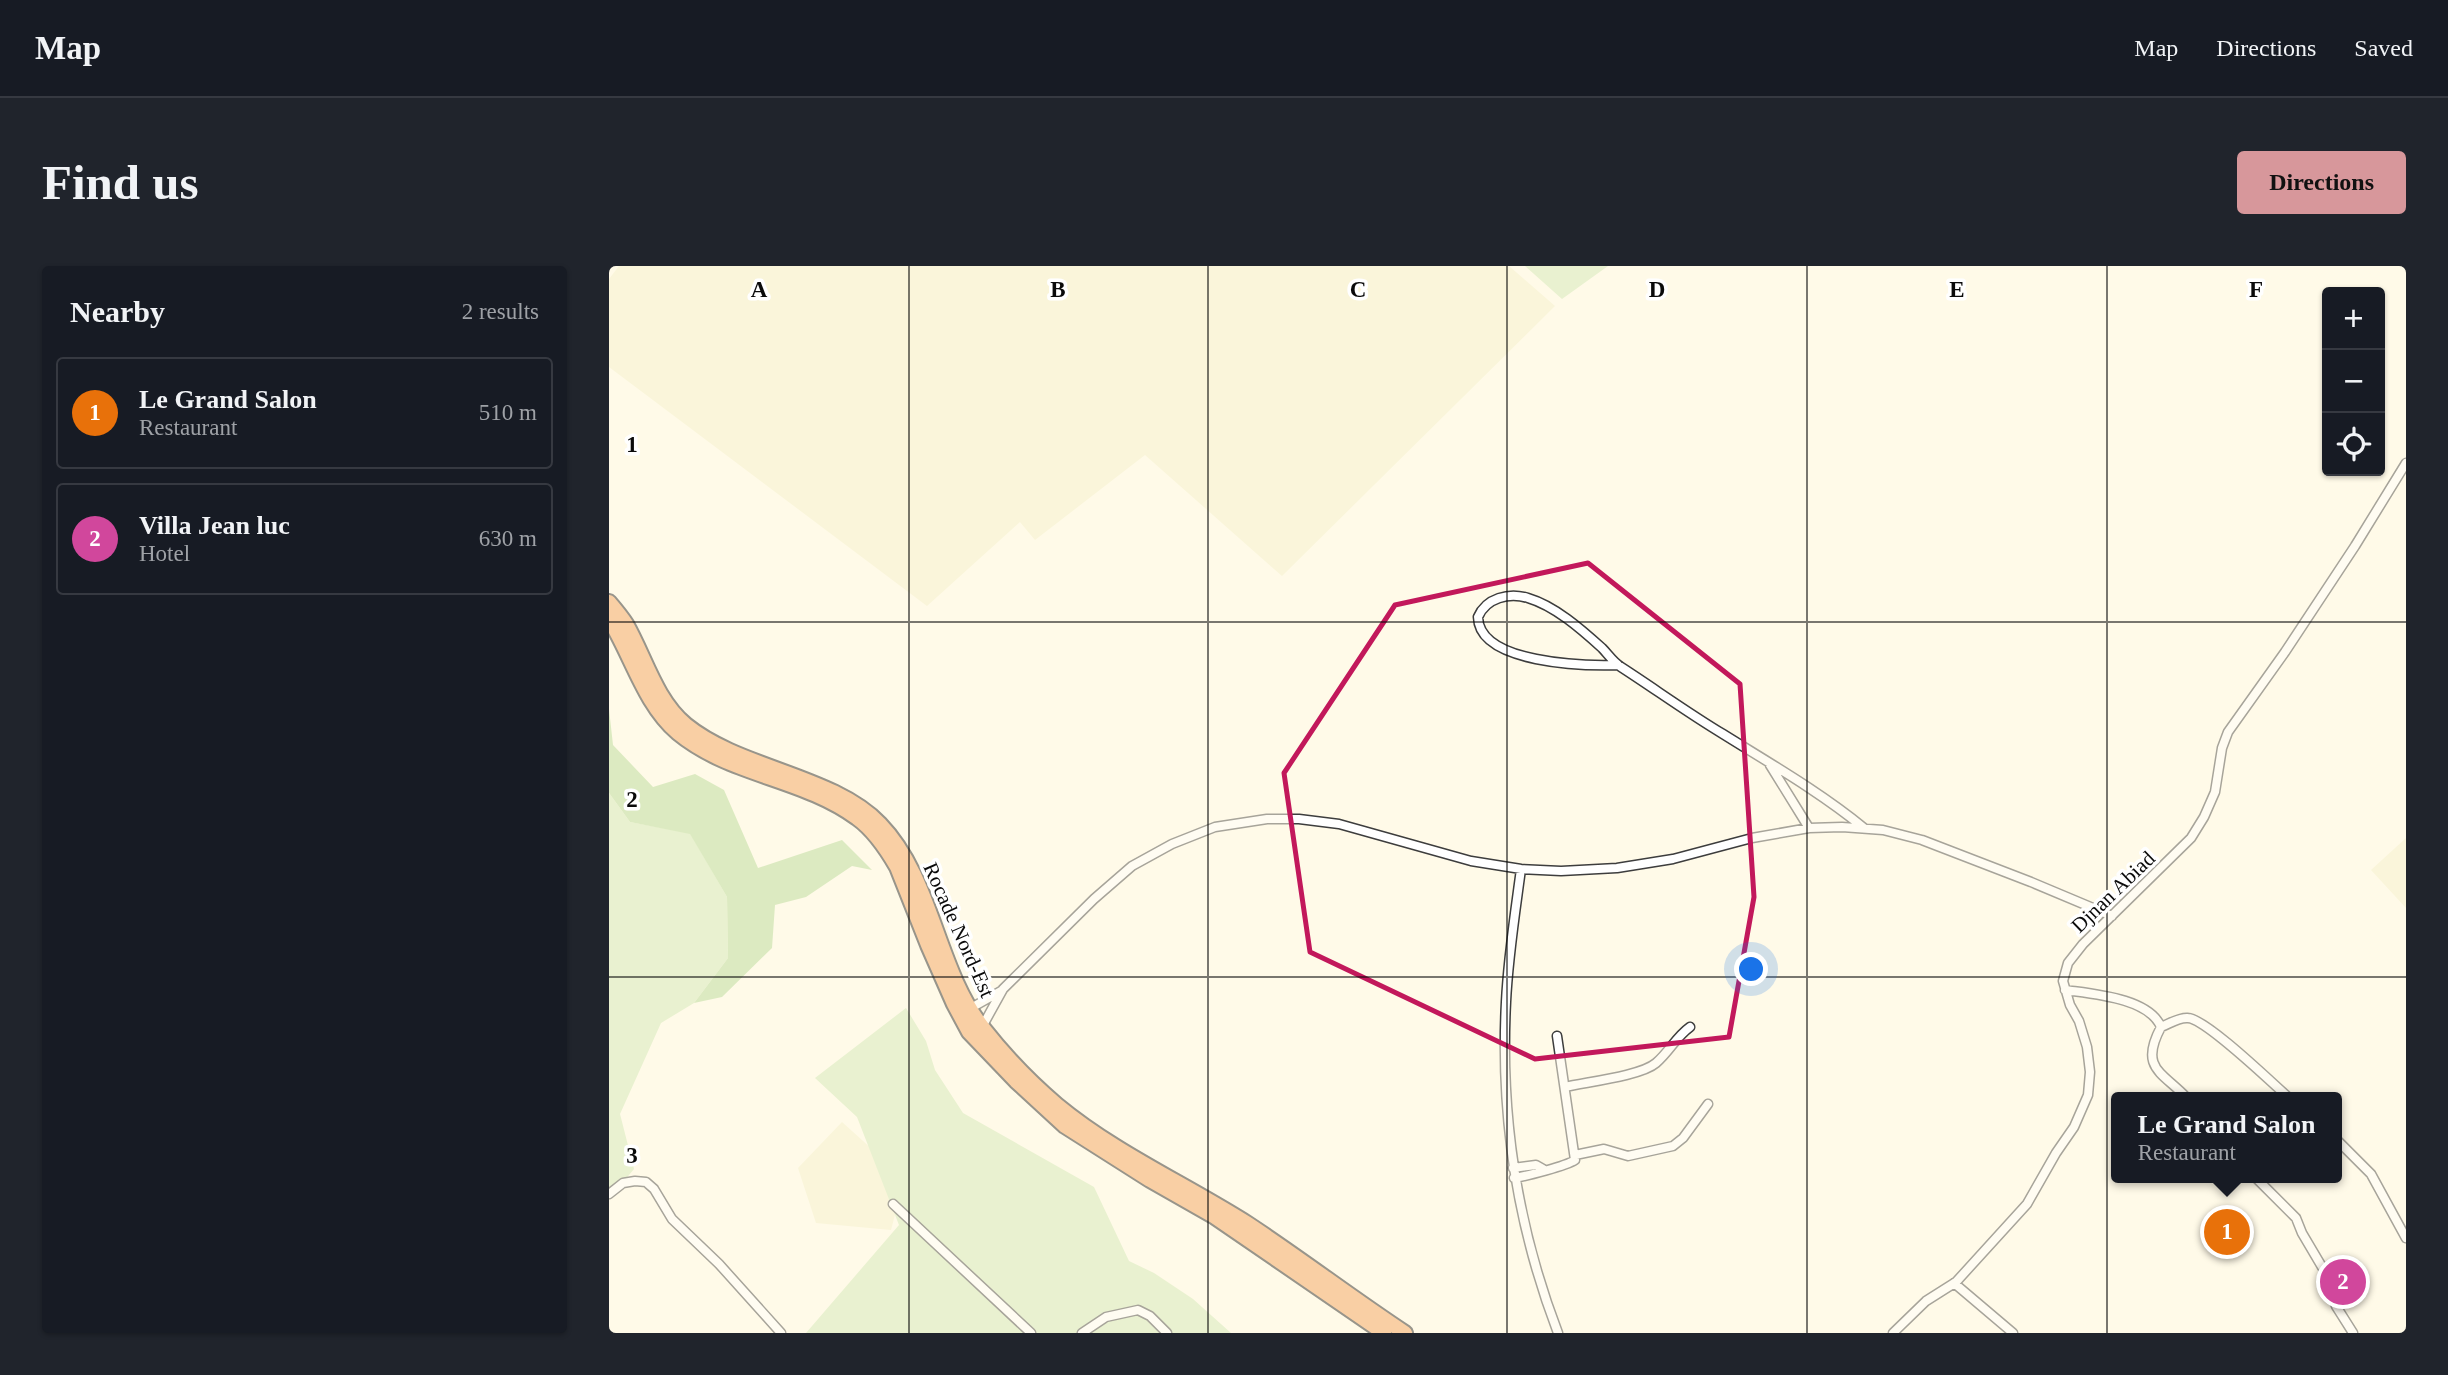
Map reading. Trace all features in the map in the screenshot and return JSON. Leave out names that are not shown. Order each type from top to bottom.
[{"type":"highway","name":"Rocade Nord-Est","points":[[609,602],[624,622],[671,710],[684,723],[723,748],[841,796],[867,811],[881,824],[917,882],[949,965],[982,1027],[1019,1069],[1058,1105],[1121,1149],[1248,1224],[1405,1333]]},
{"type":"highway","name":"Rocade Nord-Est","points":[[609,619],[621,637],[645,689],[666,722],[678,732],[699,749],[732,765],[798,788],[843,809],[858,819],[879,840],[897,867],[938,968],[969,1032],[1016,1081],[1065,1126],[1215,1217],[1384,1333]]},
{"type":"street","name":"Djnan Abiad","points":[[2065,990],[2063,981],[2068,963],[2083,944],[2191,838],[2215,792],[2222,748],[2228,732],[2285,652],[2406,463]]},
{"type":"street","points":[[1618,665],[1594,666],[1518,654],[1493,643],[1483,633],[1478,617],[1486,606],[1499,597],[1530,598],[1566,620],[1604,650],[1618,665],[1808,786],[1864,828]]},
{"type":"street","points":[[1770,763],[1809,828]]},
{"type":"street","points":[[971,1008],[1003,989],[1094,899],[1132,866],[1172,844],[1226,824],[1283,818],[1339,824],[1471,861],[1521,869],[1562,871],[1617,869],[1673,859],[1752,838],[1809,828],[1883,830],[1922,840],[2112,916]]},
{"type":"street","points":[[1521,869],[1508,969],[1504,1042],[1506,1098],[1514,1178],[1531,1256],[1558,1333]]},
{"type":"street","points":[[982,1027],[1003,989]]},
{"type":"street","points":[[2065,990],[2137,1004],[2155,1018],[2161,1027]]},
{"type":"street","points":[[1893,1333],[1926,1301],[1954,1283],[2027,1204],[2074,1127],[2084,1105],[2089,1084],[2087,1046],[2065,990]]},
{"type":"street","points":[[2180,1092],[2163,1079],[2153,1060],[2155,1038],[2161,1027],[2182,1018],[2200,1021],[2283,1092]]},
{"type":"street","points":[[1565,1087],[1647,1069],[1659,1061],[1675,1040],[1690,1027]]},
{"type":"street","points":[[1514,1178],[1537,1174],[1543,1169],[1575,1160],[1557,1035]]},
{"type":"street","points":[[1575,1155],[1604,1149],[1628,1156],[1673,1146],[1683,1138],[1708,1104]]},
{"type":"street","points":[[2342,1145],[2371,1174],[2406,1238]]},
{"type":"street","points":[[1513,1168],[1534,1165],[1543,1169]]},
{"type":"street","points":[[609,1194],[623,1183],[646,1182],[654,1189],[672,1220],[719,1264],[781,1333]]},
{"type":"street","points":[[2261,1183],[2296,1218],[2327,1276],[2336,1306],[2353,1333]]},
{"type":"street","points":[[893,1204],[1031,1333]]},
{"type":"street","points":[[1954,1283],[2013,1333]]},
{"type":"street","points":[[1082,1333],[1106,1317],[1138,1310],[1167,1333]]},
{"type":"highlighted area","points":[[1588,563],[1740,684],[1754,897],[1729,1037],[1535,1059],[1310,952],[1284,773],[1395,605]]},
{"type":"shaded area","points":[[619,266],[1509,266],[1555,306],[1282,576],[1145,455],[1035,540],[1020,522],[927,606],[609,367],[609,279]]},
{"type":"shaded area","points":[[2406,838],[2406,908],[2371,870]]},
{"type":"shaded area","points":[[842,1122],[873,1150],[898,1203],[891,1230],[816,1223],[798,1168]]},
{"type":"green space","points":[[1525,266],[1608,266],[1562,299]]},
{"type":"green space","points":[[609,709],[613,745],[653,787],[695,774],[724,790],[758,868],[842,840],[872,870],[852,866],[806,897],[775,905],[772,948],[722,997],[694,1003],[728,958],[727,897],[690,834],[630,822],[609,793]]},
{"type":"green space","points":[[609,793],[630,822],[690,833],[727,897],[728,958],[694,1003],[661,1023],[620,1114],[634,1169],[609,1199]]},
{"type":"green space","points":[[906,1008],[926,1041],[935,1070],[963,1113],[1094,1187],[1129,1261],[1154,1273],[1193,1299],[1231,1333],[806,1333],[899,1225],[857,1117],[815,1078]]},
{"type":"place","name":"Le Grand Salon","points":[[2227,1232]]},
{"type":"place","name":"Villa Jean luc","points":[[2343,1282]]}]
